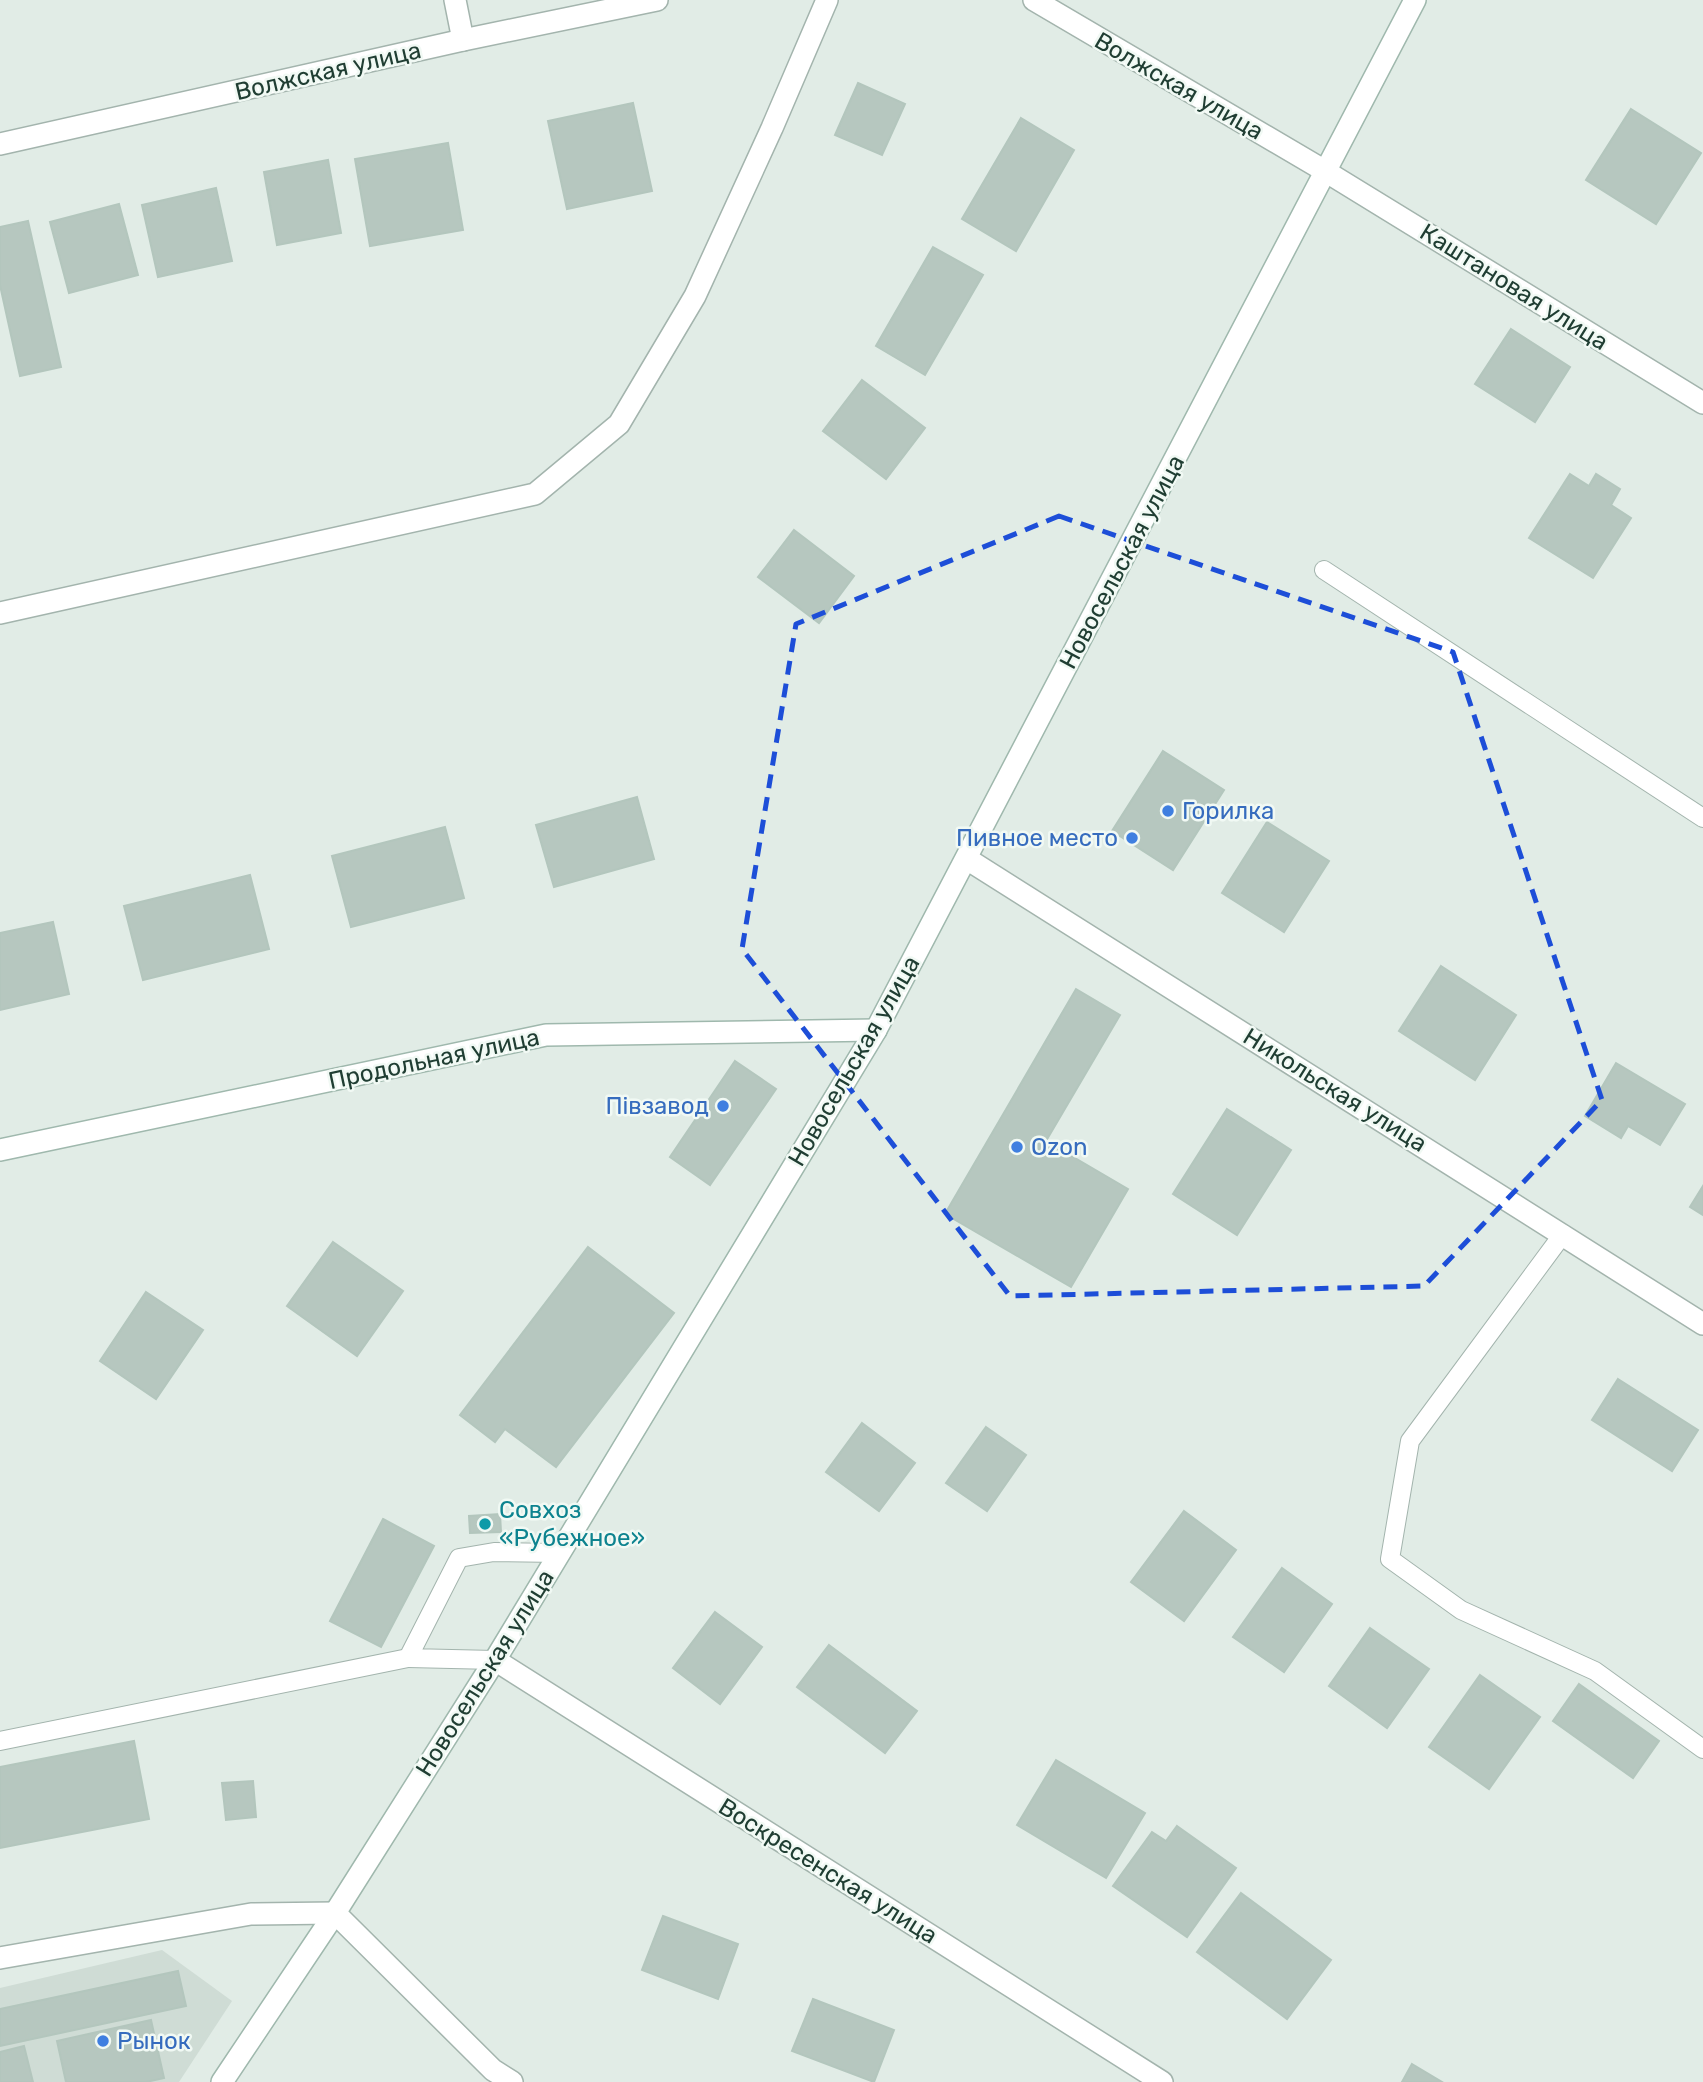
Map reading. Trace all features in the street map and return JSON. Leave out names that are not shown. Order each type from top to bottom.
[{"type":"street","points":[[455,0],[464,40]]},
{"type":"street","name":"Волжская улица","points":[[0,145],[464,40],[657,0]]},
{"type":"street","points":[[0,613],[535,495],[619,424],[695,296],[827,0]]},
{"type":"street","name":"Волжская улица","points":[[1034,0],[1325,171]]},
{"type":"street","name":"Новосельская улица","points":[[222,2082],[335,1913],[495,1660],[876,1030],[1415,0]]},
{"type":"street","name":"Каштановая улица","points":[[1325,171],[1703,403]]},
{"type":"street","name":"Никольская улица","points":[[967,859],[1703,1324]]},
{"type":"street","name":"Продольная улица","points":[[0,1150],[546,1035],[876,1030]]},
{"type":"street","name":"Воскресенская улица","points":[[495,1660],[1162,2082]]},
{"type":"street","points":[[0,1958],[251,1914],[335,1913],[493,2070],[512,2082]]},
{"type":"lane","points":[[1324,570],[1703,818]]},
{"type":"lane","points":[[1563,1234],[1410,1441],[1390,1559],[1461,1611],[1595,1671],[1703,1749]]},
{"type":"lane","points":[[408,1658],[459,1558],[494,1552],[559,1553]]},
{"type":"lane","points":[[0,1741],[408,1658],[495,1660]]},
{"type":"highlighted area","points":[[1059,516],[1453,652],[1602,1100],[1424,1286],[1010,1296],[742,949],[796,624]]},
{"type":"shaded area","name":"Рынок","points":[[162,1950],[232,2001],[179,2082],[0,2082],[0,1988]]},
{"type":"building","points":[[858,83],[905,104],[882,155],[835,135]]},
{"type":"building","points":[[633,103],[652,191],[567,209],[548,121]]},
{"type":"building","points":[[1631,109],[1701,153],[1656,224],[1586,180]]},
{"type":"building","points":[[1021,118],[1074,150],[1016,251],[962,219]]},
{"type":"building","points":[[448,143],[463,230],[370,246],[355,159]]},
{"type":"building","points":[[328,160],[341,233],[277,245],[264,172]]},
{"type":"building","points":[[216,188],[232,261],[158,277],[142,205]]},
{"type":"building","points":[[119,204],[138,275],[69,293],[50,222]]},
{"type":"building","points":[[28,221],[61,367],[20,376],[0,285],[0,227]]},
{"type":"building","points":[[933,247],[983,275],[925,375],[876,346]]},
{"type":"building","points":[[1511,329],[1570,367],[1535,422],[1475,384]]},
{"type":"building","points":[[862,380],[925,428],[886,479],[823,431]]},
{"type":"building","points":[[1570,474],[1589,486],[1596,474],[1620,489],[1611,505],[1631,518],[1593,578],[1529,538]]},
{"type":"building","points":[[794,530],[854,576],[819,623],[758,577]]},
{"type":"building","name":"Горилка","points":[[1163,751],[1224,790],[1173,870],[1112,831]]},
{"type":"building","points":[[637,797],[654,859],[554,887],[536,825]]},
{"type":"building","points":[[1267,822],[1329,861],[1284,932],[1222,893]]},
{"type":"building","points":[[445,827],[464,898],[351,927],[332,856]]},
{"type":"building","points":[[250,875],[269,949],[143,980],[124,906]]},
{"type":"building","points":[[53,922],[69,994],[0,1010],[0,933]]},
{"type":"building","points":[[1441,966],[1516,1015],[1475,1080],[1399,1031]]},
{"type":"building","points":[[1076,989],[1120,1015],[1046,1141],[1128,1189],[1071,1287],[945,1214]]},
{"type":"building","points":[[735,1061],[776,1089],[710,1185],[670,1157]]},
{"type":"building","points":[[1616,1063],[1685,1104],[1660,1145],[1628,1126],[1621,1138],[1585,1116]]},
{"type":"building","points":[[1227,1109],[1291,1150],[1237,1235],[1173,1194]]},
{"type":"building","points":[[1703,1186],[1703,1215],[1690,1207]]},
{"type":"building","points":[[333,1242],[403,1291],[357,1356],[287,1306]]},
{"type":"building","points":[[588,1247],[674,1313],[556,1467],[505,1429],[495,1442],[460,1415]]},
{"type":"building","points":[[146,1292],[203,1330],[156,1399],[100,1361]]},
{"type":"building","points":[[1618,1379],[1698,1430],[1672,1471],[1592,1420]]},
{"type":"building","points":[[862,1423],[915,1463],[879,1511],[826,1472]]},
{"type":"building","points":[[986,1427],[1026,1455],[987,1511],[946,1483]]},
{"type":"building","points":[[1184,1511],[1236,1550],[1184,1621],[1131,1582]]},
{"type":"building","name":"Совхоз «Рубежное»","points":[[500,1514],[501,1532],[470,1533],[469,1516]]},
{"type":"building","points":[[383,1519],[434,1546],[381,1647],[330,1621]]},
{"type":"building","points":[[1282,1568],[1332,1604],[1284,1672],[1233,1637]]},
{"type":"building","points":[[715,1612],[762,1647],[720,1704],[673,1668]]},
{"type":"building","points":[[1370,1628],[1429,1669],[1387,1728],[1329,1686]]},
{"type":"building","points":[[829,1645],[917,1711],[885,1753],[797,1687]]},
{"type":"building","points":[[1480,1675],[1540,1717],[1489,1789],[1429,1747]]},
{"type":"building","points":[[1579,1684],[1659,1741],[1633,1778],[1553,1721]]},
{"type":"building","points":[[134,1741],[149,1819],[0,1848],[0,1767]]},
{"type":"building","points":[[1056,1760],[1145,1813],[1106,1878],[1017,1825]]},
{"type":"building","points":[[253,1781],[256,1817],[226,1820],[222,1783]]},
{"type":"building","points":[[1177,1826],[1236,1868],[1187,1937],[1113,1886],[1152,1832],[1166,1841]]},
{"type":"building","points":[[1241,1893],[1331,1960],[1287,2019],[1197,1952]]},
{"type":"building","points":[[663,1916],[738,1944],[718,1999],[642,1970]]},
{"type":"building","points":[[178,1971],[186,2006],[0,2046],[0,2009]]},
{"type":"building","points":[[813,1999],[894,2030],[874,2082],[792,2051]]},
{"type":"building","points":[[151,2020],[164,2078],[146,2082],[66,2082],[57,2041]]},
{"type":"building","points":[[24,2046],[33,2082],[0,2082],[0,2052]]},
{"type":"building","points":[[1412,2064],[1442,2082],[1402,2082]]},
{"type":"place","name":"Горилка","points":[[1168,811]]},
{"type":"place","name":"Пивное место","points":[[1132,838]]},
{"type":"place","name":"Пiвзавод","points":[[723,1106]]},
{"type":"place","name":"Ozon","points":[[1017,1147]]},
{"type":"place","name":"Совхоз «Рубежное»","points":[[485,1524]]},
{"type":"place","name":"Рынок","points":[[103,2041]]}]
